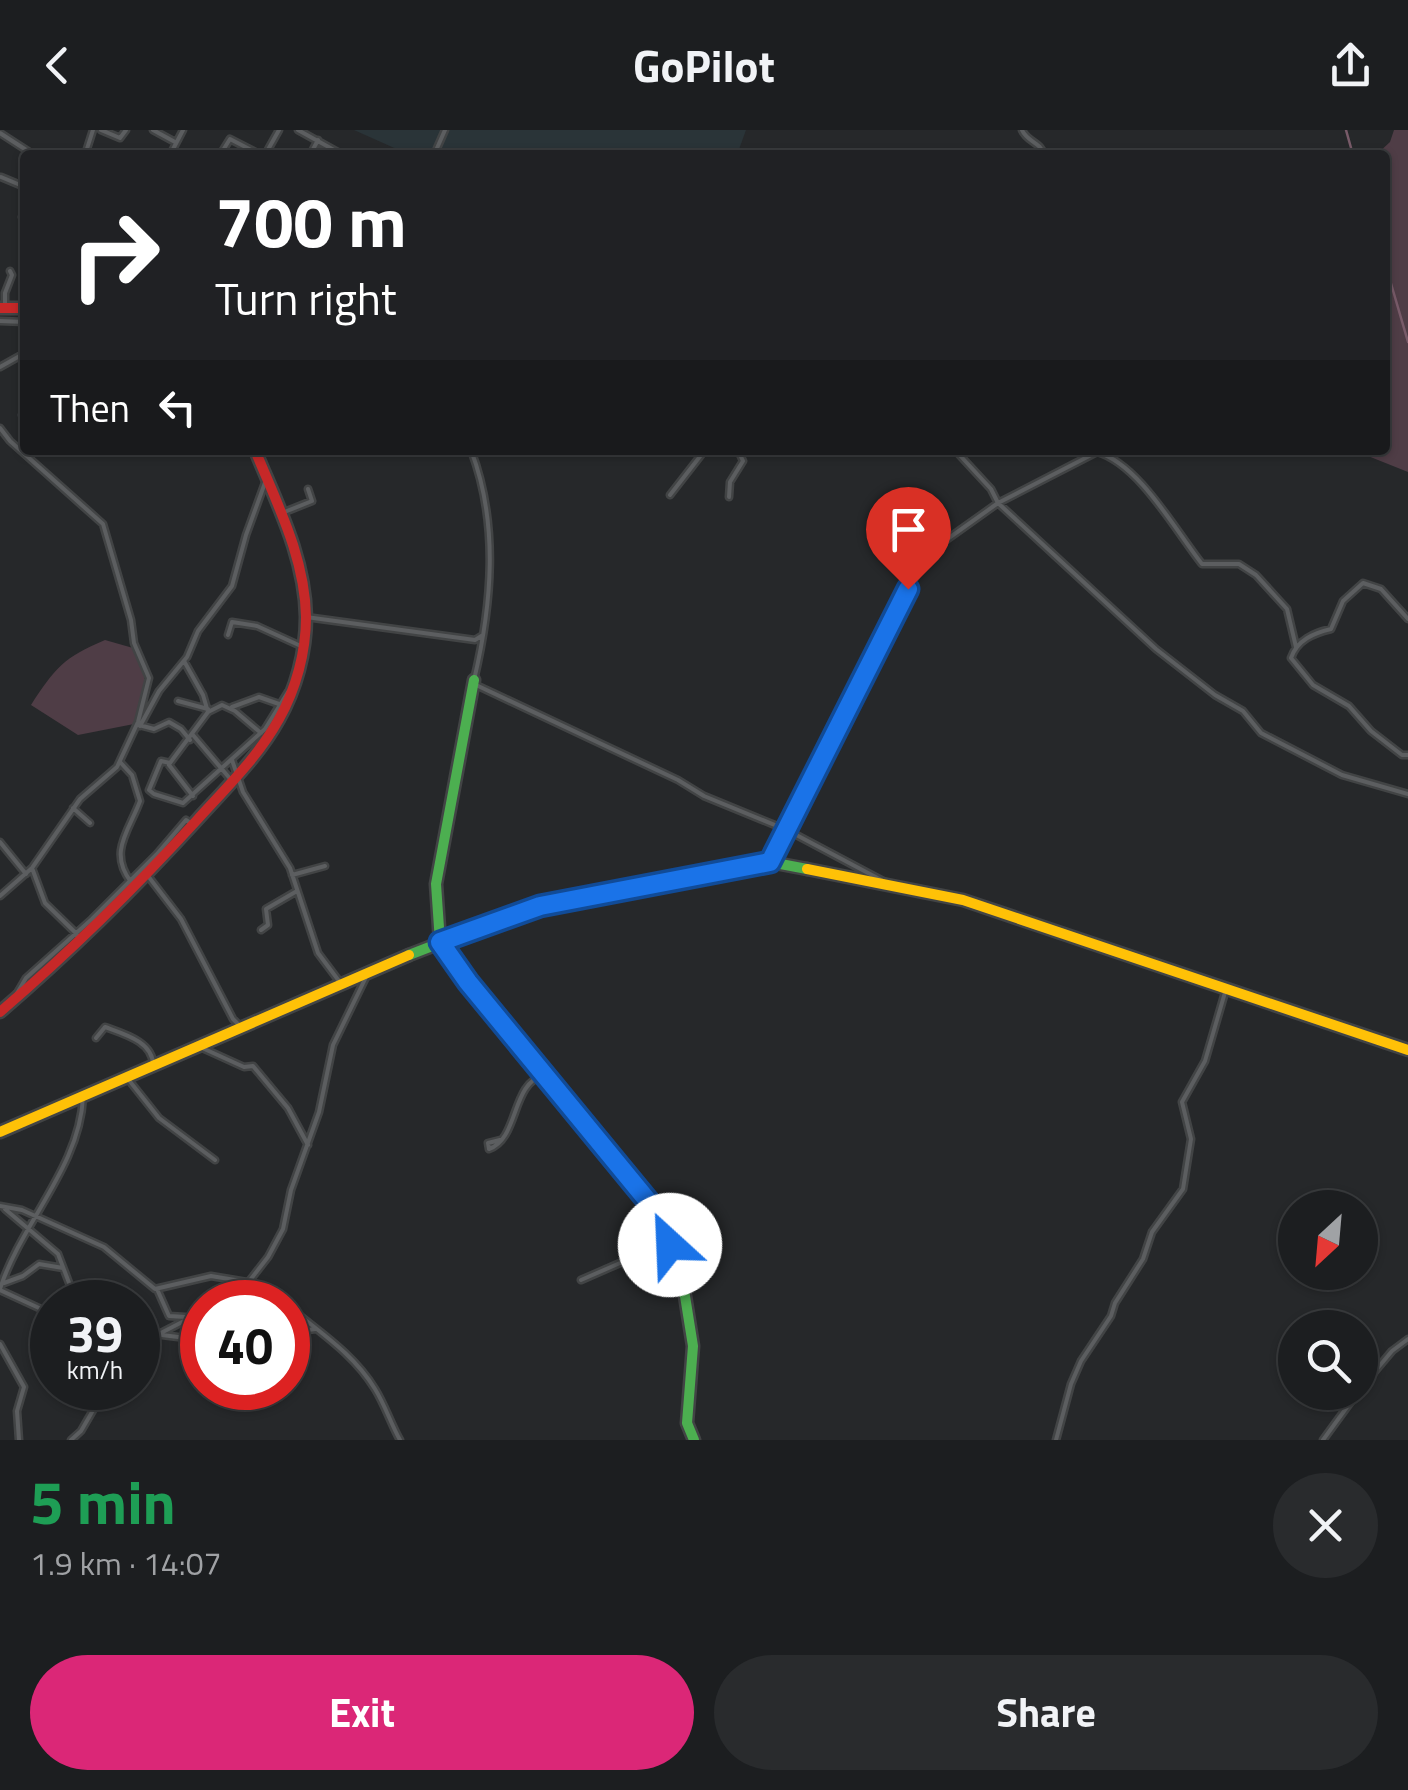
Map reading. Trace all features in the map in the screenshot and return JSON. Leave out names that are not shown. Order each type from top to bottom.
[{"type":"street","points":[[101,130],[120,138],[126,130]]},
{"type":"street","points":[[153,130],[176,142]]},
{"type":"street","points":[[172,150],[183,130]]},
{"type":"street","points":[[298,130],[335,150]]},
{"type":"street","points":[[1022,130],[1043,150]]},
{"type":"street","points":[[0,132],[27,150]]},
{"type":"street","points":[[223,150],[230,139],[253,150]]},
{"type":"street","points":[[313,150],[318,140]]},
{"type":"street","points":[[2,308],[10,271]]},
{"type":"street","points":[[0,428],[20,449]]},
{"type":"street","points":[[28,455],[103,524],[131,620],[134,644],[149,675],[138,725]]},
{"type":"street","points":[[139,791],[183,804],[232,760],[246,756],[274,728],[293,688],[306,618],[299,558],[257,455]]},
{"type":"street","points":[[472,455],[488,508],[488,584],[482,648],[437,870],[440,942],[666,1223],[668,1261],[686,1300],[693,1350],[687,1424],[694,1440]]},
{"type":"street","points":[[670,495],[701,455]]},
{"type":"street","points":[[729,498],[730,482],[743,461],[740,455]]},
{"type":"street","points":[[960,455],[991,488],[998,503],[1156,649],[1216,696],[1243,711],[1261,733],[1342,775],[1408,794]]},
{"type":"street","points":[[770,862],[846,708],[932,550],[998,503],[1090,455]]},
{"type":"street","points":[[1105,455],[1142,484],[1202,564],[1240,564],[1265,584],[1288,609],[1296,647]]},
{"type":"street","points":[[0,896],[32,868],[74,808],[120,762],[138,725],[232,586],[267,478]]},
{"type":"street","points":[[282,512],[312,500],[308,489]]},
{"type":"street","points":[[1408,619],[1381,589],[1363,583],[1343,600],[1332,629],[1316,632],[1296,647],[1291,660],[1307,678],[1346,703],[1371,731],[1408,755]]},
{"type":"street","points":[[306,618],[476,640],[482,648]]},
{"type":"street","points":[[228,635],[232,622],[257,626],[303,646]]},
{"type":"street","points":[[476,640],[483,634]]},
{"type":"street","points":[[184,661],[208,710]]},
{"type":"street","points":[[474,680],[485,692],[678,780],[704,796],[787,830],[889,885]]},
{"type":"street","points":[[0,1012],[193,824],[234,778],[293,688]]},
{"type":"street","points":[[230,708],[259,697],[279,704]]},
{"type":"street","points":[[178,702],[183,700],[208,710]]},
{"type":"street","points":[[168,763],[208,710],[222,705],[261,734]]},
{"type":"street","points":[[138,725],[154,729],[170,722],[191,737],[220,770],[234,778]]},
{"type":"street","points":[[232,760],[234,778],[292,875],[318,953],[342,985]]},
{"type":"street","points":[[120,762],[139,791],[140,804],[122,840],[120,866],[131,882]]},
{"type":"street","points":[[154,794],[149,786],[161,762],[168,763],[193,796]]},
{"type":"street","points":[[74,808],[90,823]]},
{"type":"street","points":[[0,842],[26,874]]},
{"type":"street","points":[[79,937],[148,875],[160,856]]},
{"type":"street","points":[[0,1131],[440,942],[540,906],[770,862],[963,900],[1408,1050]]},
{"type":"street","points":[[292,875],[325,866]]},
{"type":"street","points":[[32,868],[45,904],[79,937]]},
{"type":"street","points":[[148,875],[181,920],[230,1013],[242,1028]]},
{"type":"street","points":[[261,930],[268,925],[266,909],[297,892]]},
{"type":"street","points":[[249,1280],[276,1246],[338,1032],[367,975]]},
{"type":"street","points":[[1056,1440],[1080,1361],[1108,1324],[1114,1303],[1143,1259],[1152,1232],[1177,1202],[1183,1188],[1191,1138],[1182,1102],[1205,1061],[1226,989]]},
{"type":"street","points":[[96,1038],[105,1027],[130,1036],[150,1052],[154,1066]]},
{"type":"street","points":[[199,1046],[242,1066],[253,1066],[292,1114],[308,1145]]},
{"type":"street","points":[[500,1140],[530,1082],[544,1075]]},
{"type":"street","points":[[126,1078],[160,1118],[214,1160]]},
{"type":"street","points":[[0,1287],[78,1136],[83,1097]]},
{"type":"street","points":[[0,1206],[36,1216],[104,1247],[146,1280]]},
{"type":"street","points":[[0,1206],[53,1248],[68,1280]]},
{"type":"street","points":[[581,1280],[620,1263],[668,1261]]},
{"type":"street","points":[[0,1287],[39,1264],[63,1268]]},
{"type":"street","points":[[190,1280],[204,1276],[233,1280]]},
{"type":"street","points":[[0,1287],[30,1303]]},
{"type":"street","points":[[160,1296],[167,1314],[180,1317]]},
{"type":"street","points":[[310,1325],[335,1342],[358,1366],[374,1387],[400,1440]]},
{"type":"street","points":[[310,1330],[315,1329]]},
{"type":"street","points":[[1378,1368],[1408,1339]]},
{"type":"street","points":[[0,1344],[24,1390],[17,1410],[20,1440]]},
{"type":"street","points":[[71,1440],[93,1410]]},
{"type":"street","points":[[1323,1440],[1345,1410]]},
{"type":"shaded area","points":[[354,130],[746,130],[739,150],[399,150]]},
{"type":"shaded area","points":[[1394,130],[1408,130],[1408,472],[1368,455],[1390,455],[1390,150],[1381,150],[1390,142]]},
{"type":"shaded area","points":[[105,640],[133,648],[144,678],[141,701],[134,724],[78,735],[31,705],[62,665]]},
{"type":"waterway","points":[[1346,130],[1352,150]]},
{"type":"waterway","points":[[1390,280],[1408,342]]},
{"type":"traffic: fast","points":[[474,680],[436,884],[440,942],[666,1223],[668,1263],[685,1296],[693,1346],[687,1423],[694,1440]]},
{"type":"traffic: fast","points":[[409,955],[525,910],[770,862],[807,869]]},
{"type":"traffic: slow","points":[[807,869],[963,900],[1408,1050]]},
{"type":"traffic: slow","points":[[0,1132],[409,955]]},
{"type":"traffic: jam","points":[[0,308],[20,308]]},
{"type":"traffic: jam","points":[[0,1012],[77,943],[174,845],[251,759],[285,707],[302,657],[306,630],[304,595],[288,531],[257,455]]},
{"type":"route","points":[[670,1245],[666,1223],[468,982],[440,942],[540,906],[770,862],[908,589]]}]
